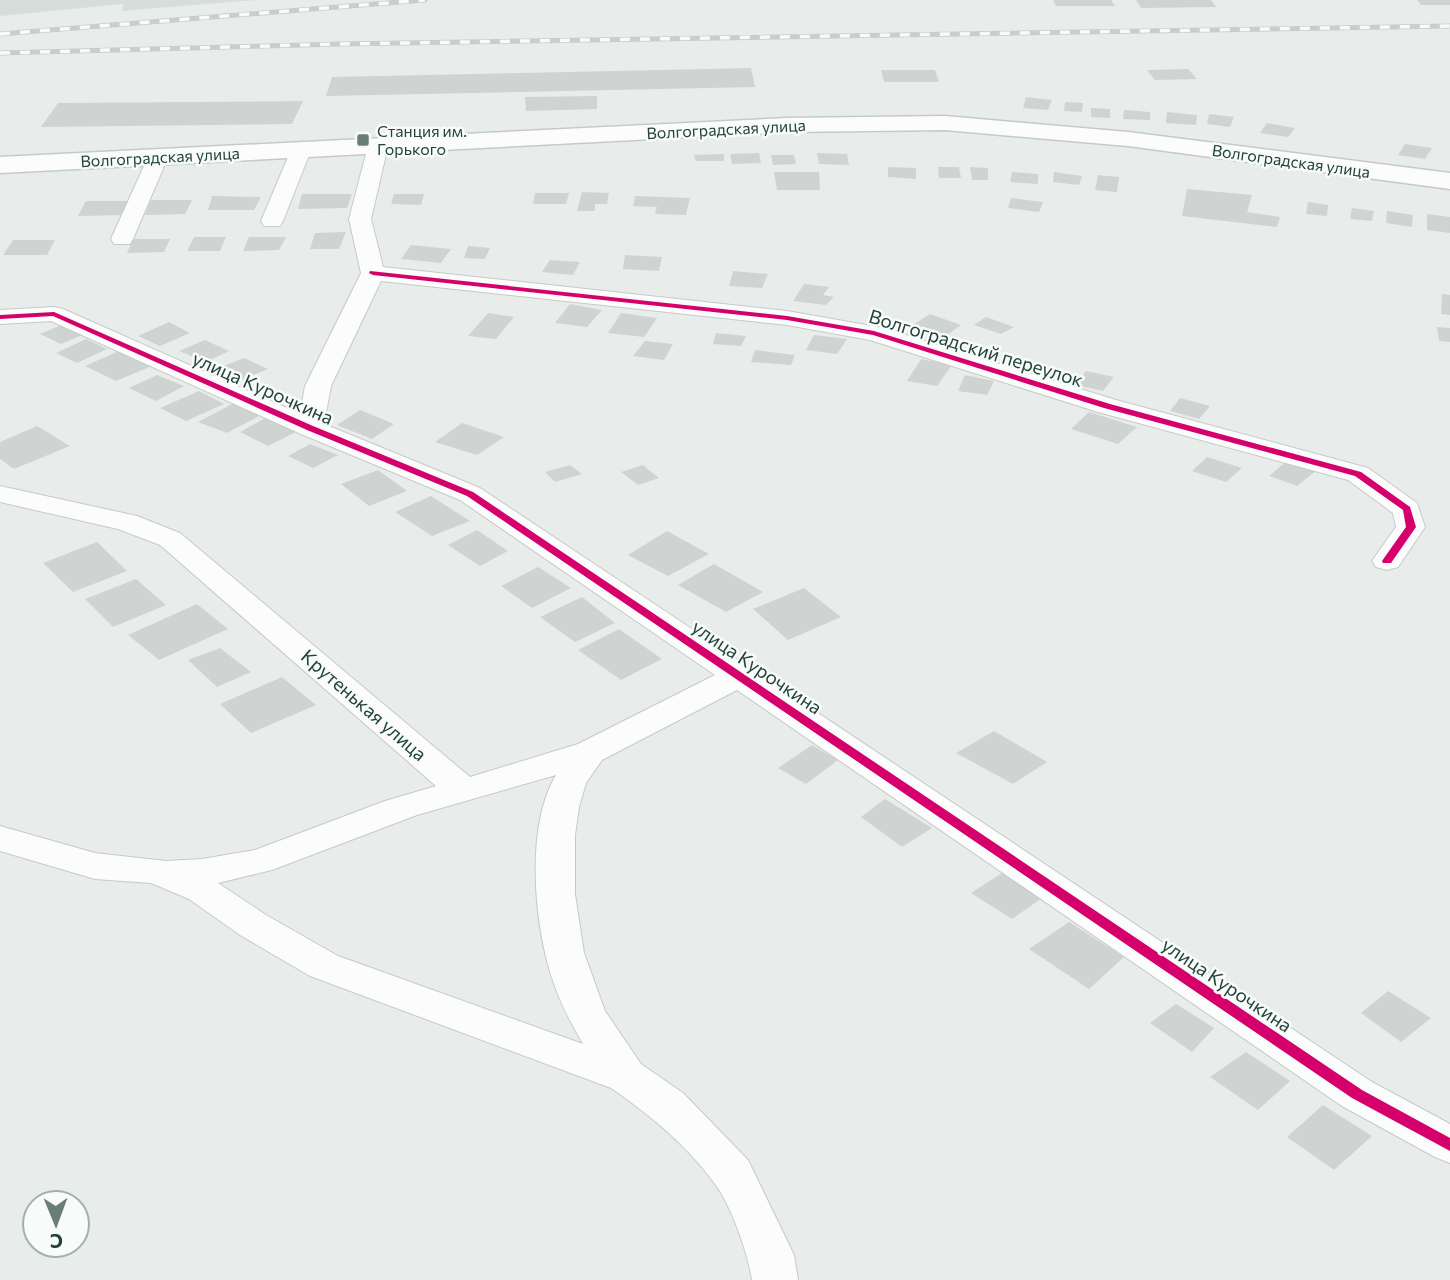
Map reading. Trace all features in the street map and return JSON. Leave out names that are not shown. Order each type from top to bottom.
[{"type":"main road","name":"Волгоградская улица","points":[[0,165],[787,125],[945,123],[1128,139],[1450,181]]},
{"type":"street","points":[[310,428],[318,386],[373,273],[360,219],[378,146]]},
{"type":"street","points":[[272,220],[301,150]]},
{"type":"street","points":[[122,240],[158,157]]},
{"type":"street","name":"Волгоградский переулок","points":[[373,273],[787,318],[874,332],[1107,406],[1358,474],[1407,509],[1411,527],[1387,561]]},
{"type":"street","name":"улица Курочкина","points":[[0,317],[54,314],[310,428],[470,494],[1357,1094],[1450,1145]]},
{"type":"street","name":"Крутенькая улица","points":[[0,494],[127,522],[170,539],[464,791]]},
{"type":"street","points":[[0,838],[96,866],[200,874],[247,865],[304,848],[400,807],[464,791],[590,752],[739,676]]},
{"type":"street","points":[[590,752],[570,781],[559,816],[556,853],[557,899],[566,959],[580,1002],[626,1076]]},
{"type":"street","points":[[156,871],[202,890],[253,925],[324,966],[626,1076],[668,1105],[733,1173],[771,1255],[775,1280]]},
{"type":"shaded area","points":[[0,0],[257,0],[122,11],[123,4],[0,16]]},
{"type":"building","points":[[1053,0],[1111,0],[1115,6],[1056,6]]},
{"type":"building","points":[[1136,0],[1211,0],[1216,7],[1141,8]]},
{"type":"building","points":[[1417,0],[1450,0],[1450,5],[1421,5]]},
{"type":"building","points":[[751,68],[755,87],[326,96],[332,77]]},
{"type":"building","points":[[1188,69],[1197,79],[1155,80],[1147,70]]},
{"type":"building","points":[[881,70],[935,70],[939,82],[884,82]]},
{"type":"building","points":[[597,96],[597,109],[526,111],[525,97]]},
{"type":"building","points":[[1026,97],[1052,100],[1048,110],[1023,108]]},
{"type":"building","points":[[303,101],[292,124],[41,127],[58,103]]},
{"type":"building","points":[[1065,102],[1083,103],[1082,112],[1064,111]]},
{"type":"building","points":[[1091,108],[1110,109],[1110,118],[1091,117]]},
{"type":"building","points":[[1124,110],[1150,112],[1150,120],[1123,119]]},
{"type":"building","points":[[1167,112],[1197,115],[1196,125],[1166,123]]},
{"type":"building","points":[[1209,114],[1234,117],[1230,127],[1207,124]]},
{"type":"building","points":[[1267,123],[1295,128],[1288,137],[1260,133]]},
{"type":"building","points":[[1405,144],[1432,148],[1425,159],[1398,155]]},
{"type":"building","points":[[759,153],[761,163],[732,164],[730,154]]},
{"type":"building","points":[[817,153],[847,154],[849,165],[819,164]]},
{"type":"building","points":[[724,154],[724,161],[696,161],[694,155]]},
{"type":"building","points":[[771,155],[794,155],[796,164],[773,165]]},
{"type":"building","points":[[888,167],[916,168],[916,179],[888,177]]},
{"type":"building","points":[[938,167],[959,167],[961,178],[939,178]]},
{"type":"building","points":[[970,167],[988,168],[988,180],[972,180]]},
{"type":"building","points":[[774,172],[819,172],[820,190],[777,190]]},
{"type":"building","points":[[1012,172],[1038,174],[1038,184],[1010,182]]},
{"type":"building","points":[[1054,172],[1082,176],[1079,185],[1053,182]]},
{"type":"building","points":[[1098,175],[1119,177],[1117,192],[1095,190]]},
{"type":"building","points":[[1187,189],[1252,195],[1247,212],[1280,217],[1277,227],[1182,216]]},
{"type":"building","points":[[582,192],[609,193],[607,204],[595,204],[595,211],[577,211]]},
{"type":"building","points":[[535,193],[569,193],[566,204],[533,204]]},
{"type":"building","points":[[302,194],[352,194],[347,208],[298,209]]},
{"type":"building","points":[[394,194],[424,194],[421,205],[391,204]]},
{"type":"building","points":[[212,196],[261,197],[254,210],[208,210]]},
{"type":"building","points":[[635,196],[690,198],[686,215],[655,214],[657,207],[633,206]]},
{"type":"building","points":[[1011,198],[1043,202],[1039,212],[1008,208]]},
{"type":"building","points":[[151,200],[192,200],[185,214],[145,215]]},
{"type":"building","points":[[86,201],[132,201],[125,215],[78,216]]},
{"type":"building","points":[[1308,202],[1328,205],[1327,216],[1306,214]]},
{"type":"building","points":[[1352,208],[1374,211],[1372,221],[1350,219]]},
{"type":"building","points":[[1387,211],[1413,215],[1412,227],[1386,223]]},
{"type":"building","points":[[1427,214],[1450,217],[1450,233],[1427,230]]},
{"type":"building","points":[[346,232],[339,249],[310,249],[315,233]]},
{"type":"building","points":[[194,237],[226,237],[220,251],[187,251]]},
{"type":"building","points":[[249,237],[286,237],[279,250],[243,251]]},
{"type":"building","points":[[133,239],[170,239],[164,252],[127,253]]},
{"type":"building","points":[[13,240],[55,240],[47,255],[3,255]]},
{"type":"building","points":[[411,245],[451,249],[441,263],[401,259]]},
{"type":"building","points":[[468,246],[490,248],[485,259],[464,258]]},
{"type":"building","points":[[625,255],[662,257],[659,271],[623,269]]},
{"type":"building","points":[[550,260],[580,262],[573,275],[542,272]]},
{"type":"building","points":[[733,271],[768,274],[762,288],[729,286]]},
{"type":"building","points":[[804,284],[829,287],[823,295],[834,297],[826,305],[793,301]]},
{"type":"building","points":[[1442,294],[1450,295],[1450,315],[1441,314]]},
{"type":"building","points":[[570,304],[602,310],[587,327],[555,323]]},
{"type":"building","points":[[488,313],[514,317],[496,339],[468,336]]},
{"type":"building","points":[[621,313],[657,318],[644,337],[608,333]]},
{"type":"building","points":[[930,314],[961,325],[946,336],[911,326]]},
{"type":"building","points":[[986,317],[1014,327],[1001,334],[974,325]]},
{"type":"building","points":[[169,322],[190,333],[160,346],[138,336]]},
{"type":"building","points":[[64,324],[85,334],[61,344],[40,334]]},
{"type":"building","points":[[1437,327],[1450,328],[1450,342],[1439,341]]},
{"type":"building","points":[[716,333],[746,336],[741,346],[713,344]]},
{"type":"building","points":[[814,335],[847,339],[837,354],[806,350]]},
{"type":"building","points":[[86,339],[107,349],[77,363],[56,353]]},
{"type":"building","points":[[205,340],[229,351],[206,362],[179,351]]},
{"type":"building","points":[[645,341],[673,344],[664,360],[633,356]]},
{"type":"building","points":[[121,350],[154,365],[116,381],[85,366]]},
{"type":"building","points":[[755,350],[795,355],[791,365],[751,362]]},
{"type":"building","points":[[244,358],[268,369],[241,380],[216,369]]},
{"type":"building","points":[[921,359],[952,365],[937,386],[907,381]]},
{"type":"building","points":[[1086,371],[1114,377],[1103,391],[1075,385]]},
{"type":"building","points":[[157,375],[184,386],[156,401],[129,388]]},
{"type":"building","points":[[965,375],[994,381],[987,395],[958,391]]},
{"type":"building","points":[[199,391],[224,404],[186,421],[160,408]]},
{"type":"building","points":[[1180,398],[1210,406],[1199,419],[1170,411]]},
{"type":"building","points":[[234,403],[261,415],[227,433],[198,422]]},
{"type":"building","points":[[360,410],[394,424],[372,439],[337,425]]},
{"type":"building","points":[[1089,412],[1137,427],[1118,444],[1071,429]]},
{"type":"building","points":[[269,416],[298,431],[268,446],[240,432]]},
{"type":"building","points":[[462,423],[504,437],[477,455],[435,442]]},
{"type":"building","points":[[37,426],[70,446],[14,469],[0,459],[0,442]]},
{"type":"building","points":[[310,444],[338,455],[313,468],[288,456]]},
{"type":"building","points":[[1207,457],[1242,468],[1226,482],[1192,471]]},
{"type":"building","points":[[1288,460],[1317,470],[1297,486],[1269,476]]},
{"type":"building","points":[[570,465],[582,474],[555,482],[545,472]]},
{"type":"building","points":[[643,465],[659,478],[638,485],[621,472]]},
{"type":"building","points":[[378,470],[407,491],[369,506],[341,484]]},
{"type":"building","points":[[431,496],[470,521],[432,536],[395,512]]},
{"type":"building","points":[[477,530],[508,551],[480,566],[448,545]]},
{"type":"building","points":[[667,531],[709,554],[668,576],[628,555]]},
{"type":"building","points":[[97,542],[127,571],[73,592],[43,563]]},
{"type":"building","points":[[714,564],[763,592],[726,612],[678,585]]},
{"type":"building","points":[[538,567],[571,588],[532,608],[501,586]]},
{"type":"building","points":[[136,579],[166,605],[113,627],[85,599]]},
{"type":"building","points":[[804,588],[841,617],[788,640],[753,609]]},
{"type":"building","points":[[582,597],[615,623],[575,642],[540,617]]},
{"type":"building","points":[[197,604],[228,629],[159,660],[128,635]]},
{"type":"building","points":[[619,629],[662,659],[621,680],[578,650]]},
{"type":"building","points":[[220,648],[251,672],[217,687],[188,660]]},
{"type":"building","points":[[282,677],[316,705],[251,733],[220,704]]},
{"type":"building","points":[[994,731],[1047,762],[1013,784],[956,753]]},
{"type":"building","points":[[812,745],[838,760],[806,784],[778,768]]},
{"type":"building","points":[[885,799],[932,828],[902,847],[861,817]]},
{"type":"building","points":[[1002,873],[1042,898],[1012,919],[971,893]]},
{"type":"building","points":[[1069,922],[1124,957],[1089,989],[1029,949]]},
{"type":"building","points":[[1388,991],[1431,1018],[1401,1042],[1361,1013]]},
{"type":"building","points":[[1176,1004],[1214,1028],[1192,1052],[1150,1023]]},
{"type":"building","points":[[1246,1052],[1290,1081],[1258,1110],[1210,1077]]},
{"type":"building","points":[[1323,1105],[1372,1136],[1334,1170],[1287,1137]]},
{"type":"railway","points":[[0,34],[425,0]]},
{"type":"railway","points":[[0,53],[341,44],[1450,26]]},
{"type":"cycle path","points":[[373,273],[787,318],[874,333],[1107,406],[1358,474],[1407,509],[1411,527],[1387,561]]},
{"type":"cycle path","points":[[0,317],[54,314],[310,428],[470,494],[1357,1094],[1450,1145]]},
{"type":"place","name":"Станция им. Горького","points":[[363,140]]}]
